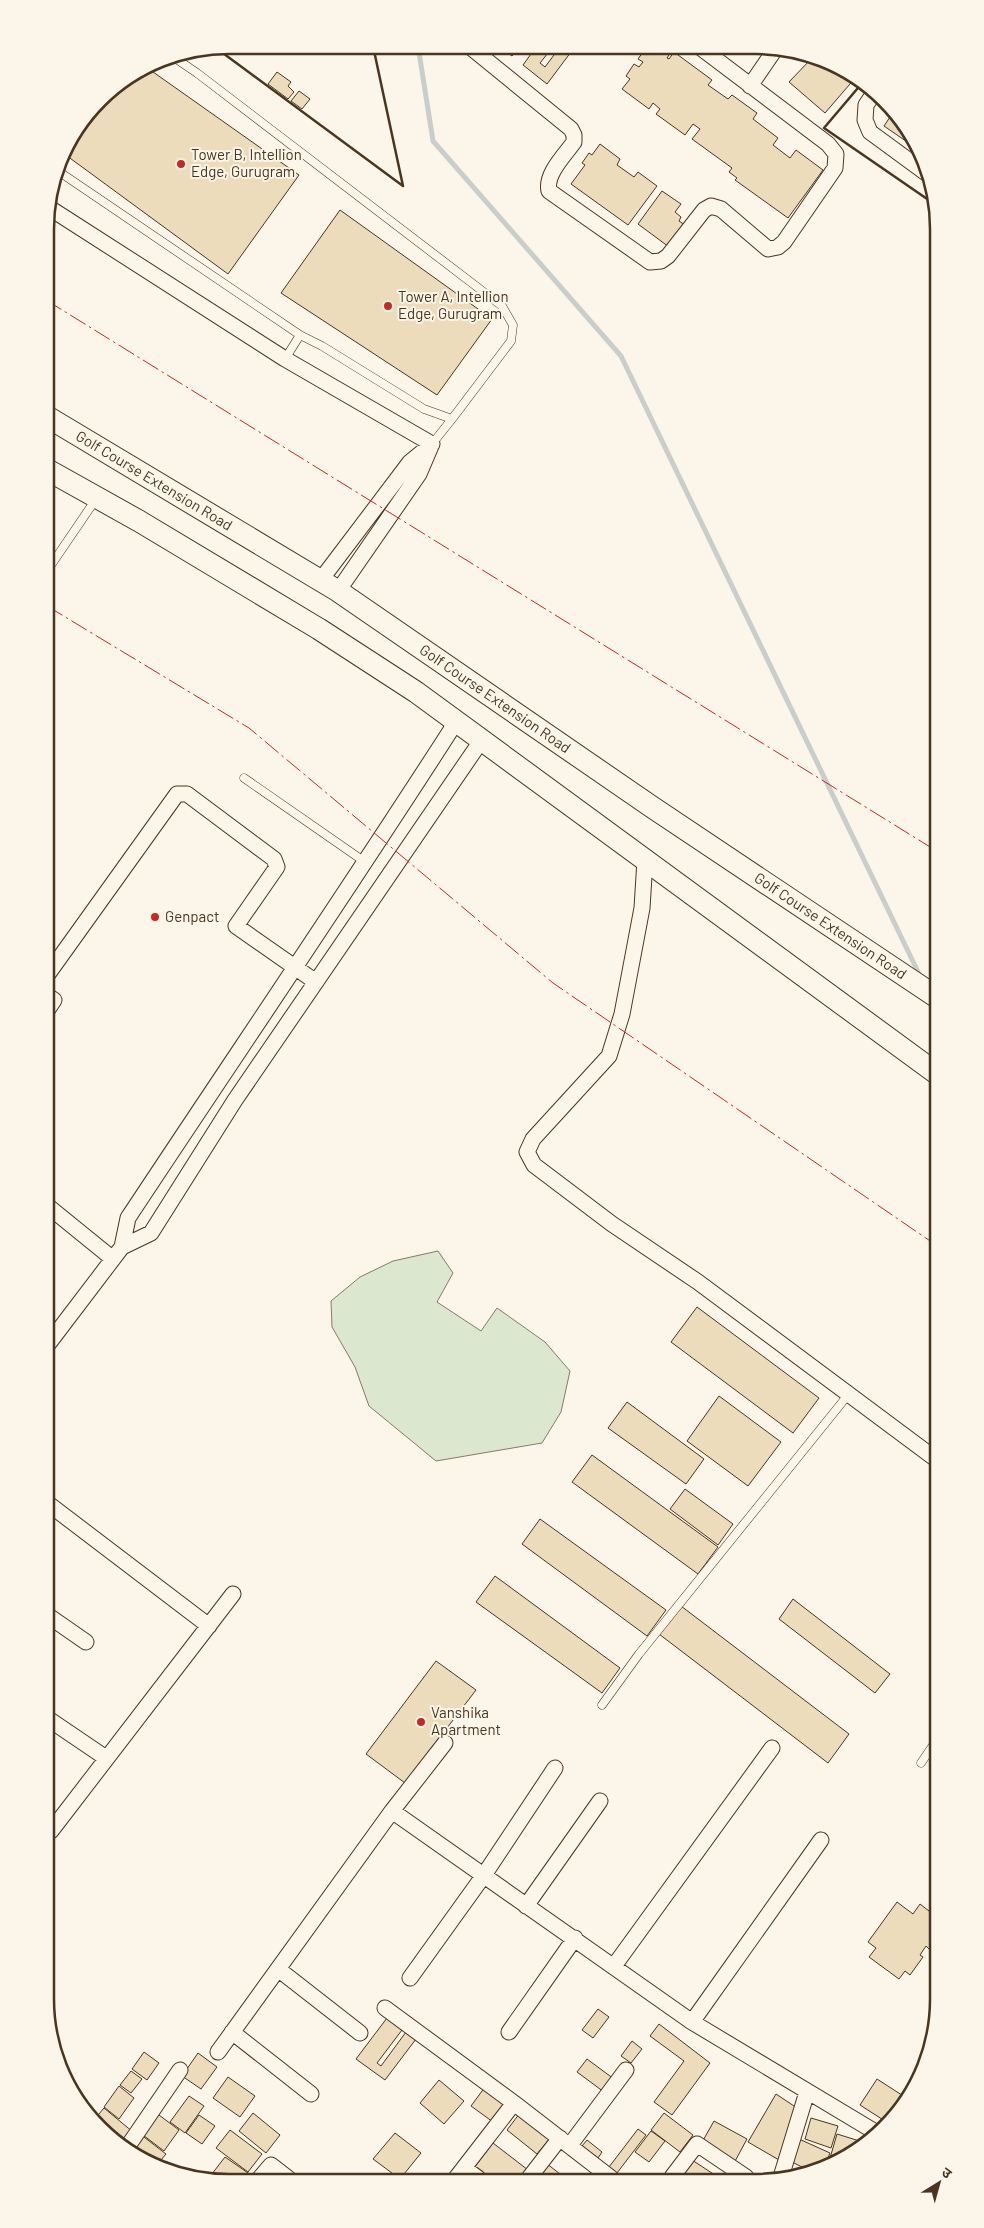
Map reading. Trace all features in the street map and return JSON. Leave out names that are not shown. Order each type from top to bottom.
[{"type":"main road","name":"Golf Course Extension Road","points":[[54,421],[338,591],[652,807],[930,993]]},
{"type":"main road","points":[[54,474],[319,629],[416,692],[930,1069]]},
{"type":"street","points":[[479,54],[571,129],[574,134],[574,142],[550,177],[549,191],[650,262],[661,261],[668,256],[704,210],[711,206],[721,209],[768,249],[778,247],[784,242],[835,168],[836,154],[828,144],[708,54]]},
{"type":"street","points":[[750,86],[772,54]]},
{"type":"street","points":[[871,97],[866,105],[866,120],[870,132],[919,168]]},
{"type":"street","points":[[55,211],[285,359],[432,444]]},
{"type":"street","points":[[320,581],[410,462],[432,444]]},
{"type":"street","points":[[338,591],[420,474],[432,444]]},
{"type":"street","points":[[118,1253],[128,1218],[294,966],[366,863],[456,722]]},
{"type":"street","points":[[54,1336],[118,1253],[151,1233],[235,1100],[481,741]]},
{"type":"street","points":[[54,966],[177,794],[186,794],[274,859],[277,867],[236,926],[316,982]]},
{"type":"street","points":[[645,860],[640,918],[622,1014],[609,1056],[533,1139],[527,1152],[534,1166],[612,1224],[698,1282],[930,1455]]},
{"type":"street","points":[[327,918],[349,933]]},
{"type":"street","points":[[54,1210],[118,1253]]},
{"type":"street","points":[[54,1508],[209,1626]]},
{"type":"street","points":[[54,1823],[233,1594]]},
{"type":"street","points":[[54,1619],[86,1642]]},
{"type":"street","points":[[54,1723],[106,1758]]},
{"type":"street","points":[[218,2052],[392,1811],[444,1743]]},
{"type":"street","points":[[614,1966],[772,1748]]},
{"type":"street","points":[[410,1978],[484,1876],[554,1768]]},
{"type":"street","points":[[526,1906],[600,1801]]},
{"type":"street","points":[[392,1811],[692,2022],[871,2131]]},
{"type":"street","points":[[692,2022],[822,1840]]},
{"type":"street","points":[[509,2032],[575,1938]]},
{"type":"street","points":[[278,1969],[360,2033]]},
{"type":"street","points":[[385,2008],[514,2103],[606,2174]]},
{"type":"street","points":[[232,2032],[311,2094]]},
{"type":"street","points":[[130,2143],[180,2070]]},
{"type":"street","points":[[533,2174],[565,2142],[626,2070]]},
{"type":"street","points":[[783,2172],[808,2092]]},
{"type":"street","points":[[460,2173],[514,2103]]},
{"type":"street","points":[[674,2174],[697,2144],[742,2174]]},
{"type":"street","points":[[263,2174],[270,2165],[282,2174]]},
{"type":"lane","points":[[179,61],[502,306],[513,325],[511,341],[432,444]]},
{"type":"lane","points":[[63,174],[300,335],[322,346],[424,409],[452,419]]},
{"type":"lane","points":[[285,359],[300,335]]},
{"type":"lane","points":[[54,561],[96,499]]},
{"type":"lane","points":[[244,778],[366,863]]},
{"type":"lane","points":[[602,1705],[639,1654],[848,1395]]},
{"type":"lane","points":[[921,1763],[930,1750]]},
{"type":"green space","points":[[438,1251],[453,1273],[437,1302],[481,1331],[497,1308],[545,1342],[570,1371],[561,1412],[542,1443],[436,1461],[369,1406],[355,1367],[332,1327],[331,1301],[360,1277],[393,1261]]},
{"type":"building","points":[[531,54],[547,54],[540,63],[545,67],[555,54],[570,54],[547,84],[523,65]]},
{"type":"building","points":[[642,54],[668,54],[669,55],[667,58],[669,59],[673,54],[677,54],[712,80],[708,85],[728,99],[732,95],[757,113],[753,119],[778,138],[773,145],[790,158],[796,150],[823,170],[788,218],[735,180],[737,178],[729,172],[732,168],[692,139],[700,129],[693,124],[685,135],[656,114],[660,109],[653,103],[649,109],[622,89],[630,79],[626,76],[634,64],[639,67],[643,62],[638,59]]},
{"type":"building","points":[[808,62],[822,67],[851,83],[825,113],[789,82]]},
{"type":"building","name":"Tower B, Intellion Edge, Gurugram","points":[[153,72],[299,175],[228,274],[69,158],[77,141],[97,113],[122,90]]},
{"type":"building","points":[[277,72],[291,82],[288,86],[294,92],[288,99],[268,84]]},
{"type":"building","points":[[299,91],[310,99],[302,109],[291,101]]},
{"type":"building","points":[[890,117],[908,142],[884,126]]},
{"type":"building","points":[[600,144],[620,159],[617,165],[634,177],[638,172],[657,186],[628,225],[571,184],[585,165],[582,163],[589,153],[592,155]]},
{"type":"building","points":[[662,191],[681,204],[675,212],[681,217],[679,221],[685,225],[669,247],[638,224]]},
{"type":"building","name":"Tower A, Intellion Edge, Gurugram","points":[[340,210],[492,319],[437,395],[281,293]]},
{"type":"building","points":[[697,1307],[819,1398],[793,1433],[671,1342]]},
{"type":"building","points":[[719,1396],[781,1442],[748,1486],[687,1441]]},
{"type":"building","points":[[627,1402],[704,1459],[686,1484],[608,1428]]},
{"type":"building","points":[[592,1455],[718,1547],[698,1574],[572,1482]]},
{"type":"building","points":[[685,1489],[733,1524],[718,1545],[670,1509]]},
{"type":"building","points":[[540,1519],[666,1610],[647,1636],[522,1544]]},
{"type":"building","points":[[495,1576],[620,1668],[602,1693],[476,1602]]},
{"type":"building","points":[[793,1599],[890,1674],[875,1693],[779,1619]]},
{"type":"building","points":[[681,1606],[849,1734],[828,1763],[659,1634]]},
{"type":"building","name":"Vanshika Apartment","points":[[436,1661],[476,1690],[405,1783],[366,1754]]},
{"type":"building","points":[[897,1902],[913,1914],[920,1904],[930,1912],[930,1948],[929,1949],[926,1946],[920,1955],[923,1957],[910,1975],[905,1971],[899,1979],[869,1957],[876,1948],[868,1942]]},
{"type":"building","points":[[598,2009],[609,2017],[593,2038],[582,2030]]},
{"type":"building","points":[[387,2018],[402,2030],[377,2063],[381,2066],[406,2032],[416,2039],[385,2080],[356,2059]]},
{"type":"building","points":[[659,2024],[710,2063],[672,2115],[654,2102],[684,2061],[650,2036]]},
{"type":"building","points":[[632,2041],[642,2049],[631,2063],[621,2056]]},
{"type":"building","points":[[144,2052],[159,2063],[147,2080],[132,2069]]},
{"type":"building","points":[[198,2053],[217,2067],[201,2089],[182,2076]]},
{"type":"building","points":[[587,2059],[614,2079],[604,2092],[577,2072]]},
{"type":"building","points":[[131,2071],[142,2079],[131,2093],[120,2085]]},
{"type":"building","points":[[228,2077],[255,2096],[240,2117],[213,2098]]},
{"type":"building","points":[[877,2079],[902,2095],[883,2119],[860,2105]]},
{"type":"building","points":[[439,2080],[464,2101],[444,2124],[420,2103]]},
{"type":"building","points":[[119,2086],[134,2098],[119,2119],[104,2107]]},
{"type":"building","points":[[485,2087],[507,2104],[493,2122],[471,2106]]},
{"type":"building","points":[[776,2094],[797,2108],[779,2160],[748,2142]]},
{"type":"building","points":[[189,2096],[204,2106],[185,2133],[170,2122]]},
{"type":"building","points":[[104,2108],[133,2132],[126,2141],[98,2116]]},
{"type":"building","points":[[155,2112],[179,2130],[164,2151],[139,2132]]},
{"type":"building","points":[[253,2113],[280,2135],[266,2153],[239,2131]]},
{"type":"building","points":[[520,2113],[551,2137],[537,2154],[507,2130]]},
{"type":"building","points":[[664,2113],[693,2135],[680,2152],[651,2130]]},
{"type":"building","points":[[199,2115],[215,2126],[202,2144],[186,2133]]},
{"type":"building","points":[[811,2118],[838,2126],[831,2148],[805,2139]]},
{"type":"building","points":[[714,2121],[747,2139],[734,2163],[701,2144]]},
{"type":"building","points":[[638,2129],[646,2135],[617,2173],[609,2167]]},
{"type":"building","points":[[230,2130],[262,2154],[248,2172],[216,2148]]},
{"type":"building","points":[[651,2131],[665,2141],[649,2162],[635,2152]]},
{"type":"building","points":[[395,2133],[421,2153],[404,2174],[393,2174],[373,2159]]},
{"type":"building","points":[[140,2134],[166,2154],[161,2160],[132,2145]]},
{"type":"building","points":[[837,2134],[858,2141],[843,2151],[830,2157]]},
{"type":"building","points":[[799,2139],[830,2153],[828,2158],[803,2167],[792,2162]]},
{"type":"building","points":[[587,2140],[602,2152],[598,2158],[582,2146]]},
{"type":"building","points":[[493,2143],[528,2170],[525,2174],[482,2174],[474,2168]]},
{"type":"building","points":[[225,2157],[250,2174],[218,2174],[212,2174]]},
{"type":"building","points":[[692,2160],[713,2174],[683,2174]]},
{"type":"building","points":[[546,2163],[560,2174],[537,2174]]},
{"type":"waterway","points":[[419,54],[433,141],[621,356],[920,976]]},
{"type":"wall","points":[[224,54],[403,186],[375,54]]},
{"type":"wall","points":[[858,87],[824,128],[928,199]]},
{"type":"power","points":[[54,305],[930,847]]},
{"type":"power","points":[[54,610],[249,728],[553,983],[930,1241]]},
{"type":"place","name":"Tower B, Intellion Edge, Gurugram","points":[[181,164]]},
{"type":"place","name":"Tower A, Intellion Edge, Gurugram","points":[[388,306]]},
{"type":"place","name":"Genpact","points":[[155,917]]},
{"type":"place","name":"Vanshika Apartment","points":[[421,1722]]}]
